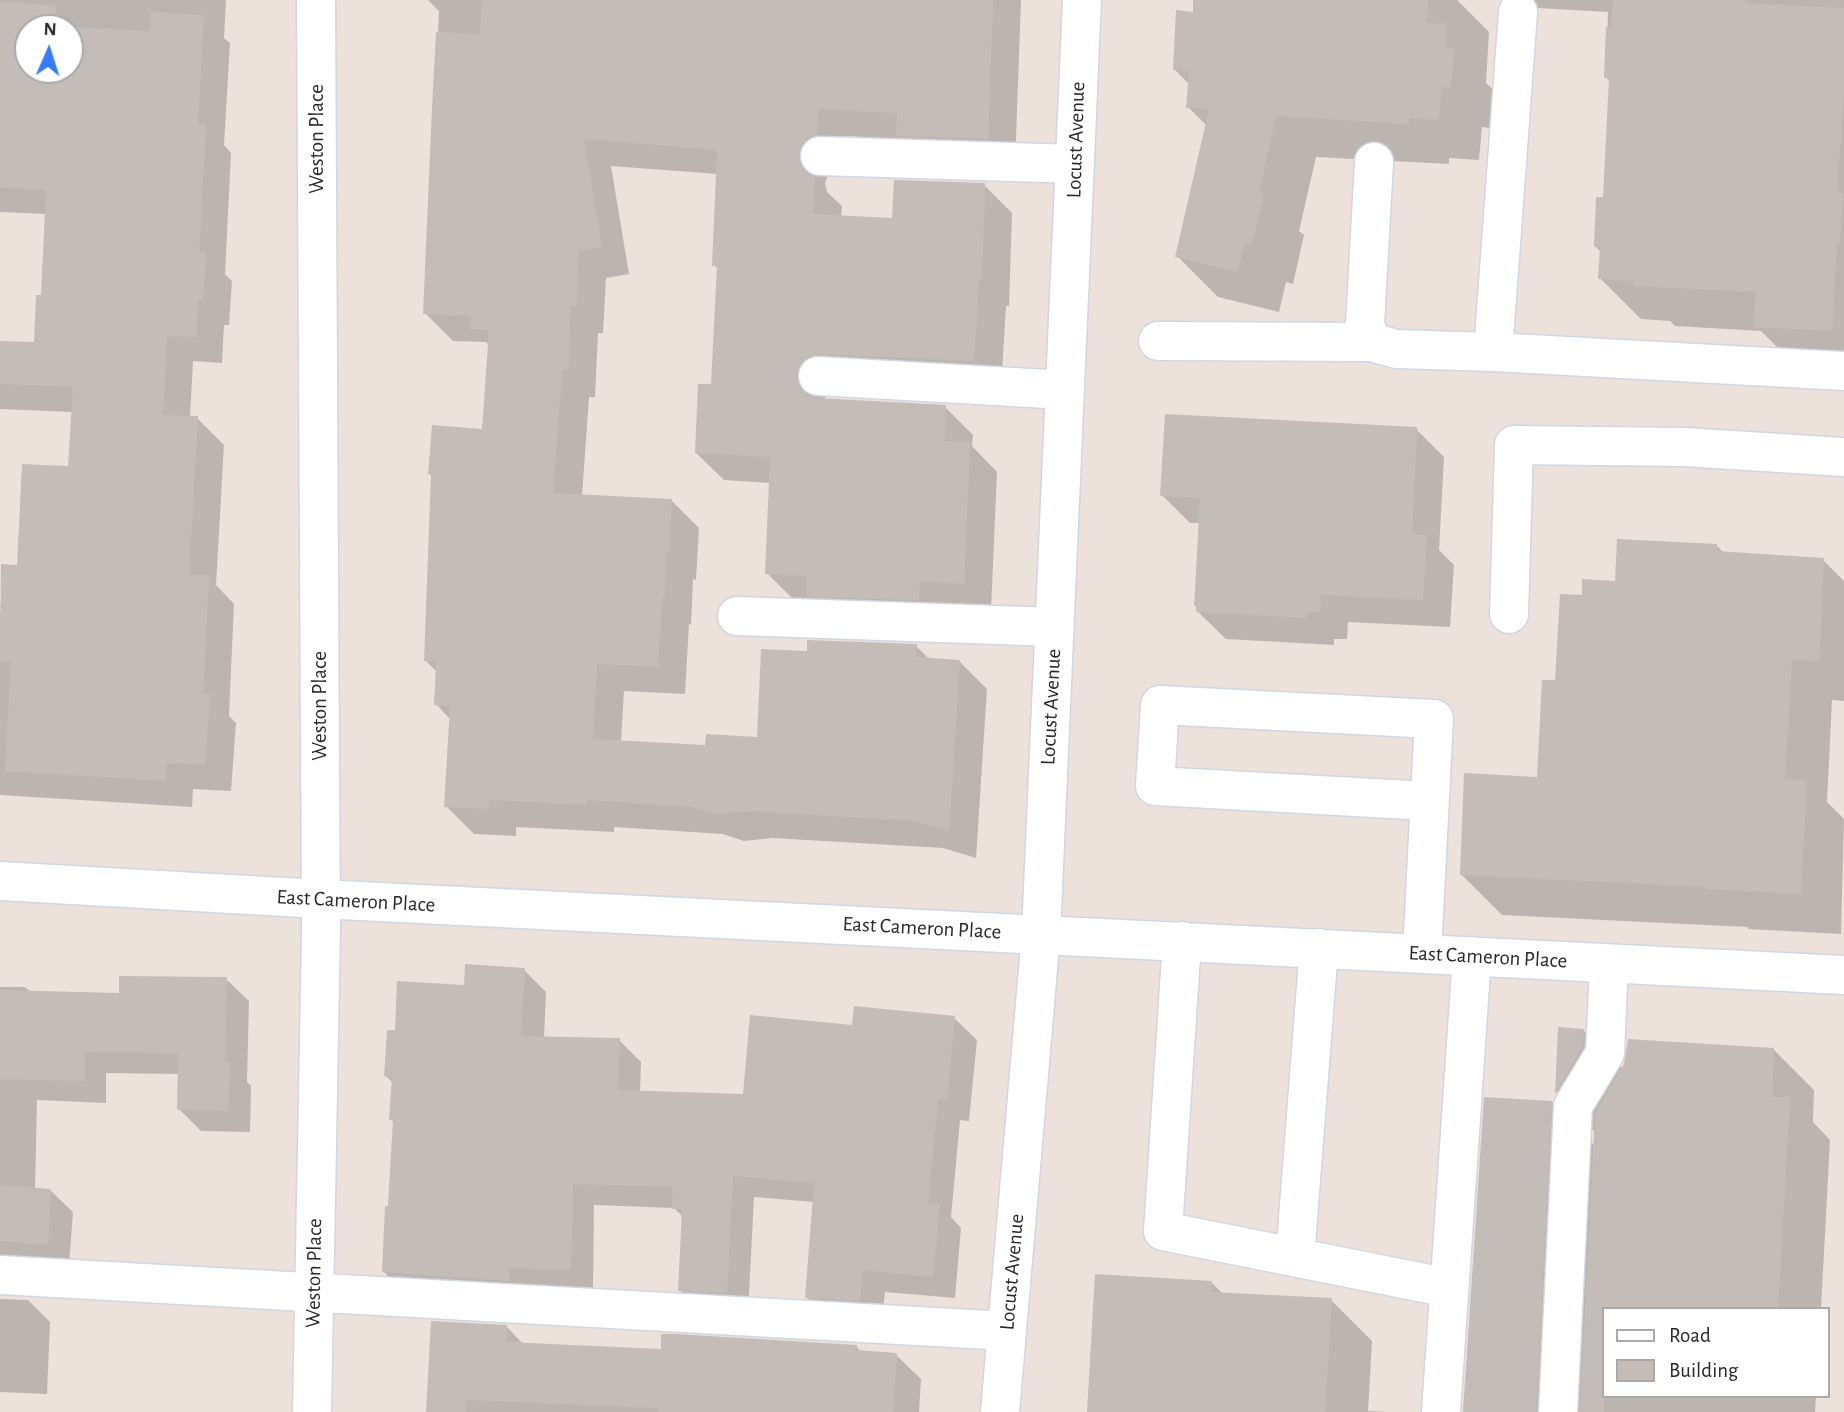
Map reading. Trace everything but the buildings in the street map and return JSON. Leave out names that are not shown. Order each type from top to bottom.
[{"type":"street","name":"Weston Place","points":[[312,1412],[320,899],[316,0]]},
{"type":"street","name":"Locust Avenue","points":[[1000,1412],[1041,934],[1082,0]]},
{"type":"street","points":[[1493,352],[1518,12]]},
{"type":"street","points":[[820,156],[1075,164]]},
{"type":"street","points":[[1371,342],[1365,324],[1374,162]]},
{"type":"street","points":[[1158,341],[1371,342],[1396,349],[1844,371]]},
{"type":"street","points":[[818,376],[1065,390]]},
{"type":"street","points":[[1509,614],[1514,444],[1684,447],[1844,457]]},
{"type":"street","points":[[737,616],[1055,627]]},
{"type":"street","points":[[1422,954],[1434,719],[1160,705],[1156,786],[1429,801]]},
{"type":"street","name":"East Cameron Place","points":[[0,881],[1844,975]]},
{"type":"street","points":[[1182,941],[1163,1231],[1450,1288]]},
{"type":"street","points":[[1295,1257],[1320,948]]},
{"type":"street","points":[[1441,1412],[1472,956]]},
{"type":"street","points":[[1558,1412],[1573,1106],[1605,1053],[1609,964]]},
{"type":"street","points":[[0,1275],[1007,1331]]}]
